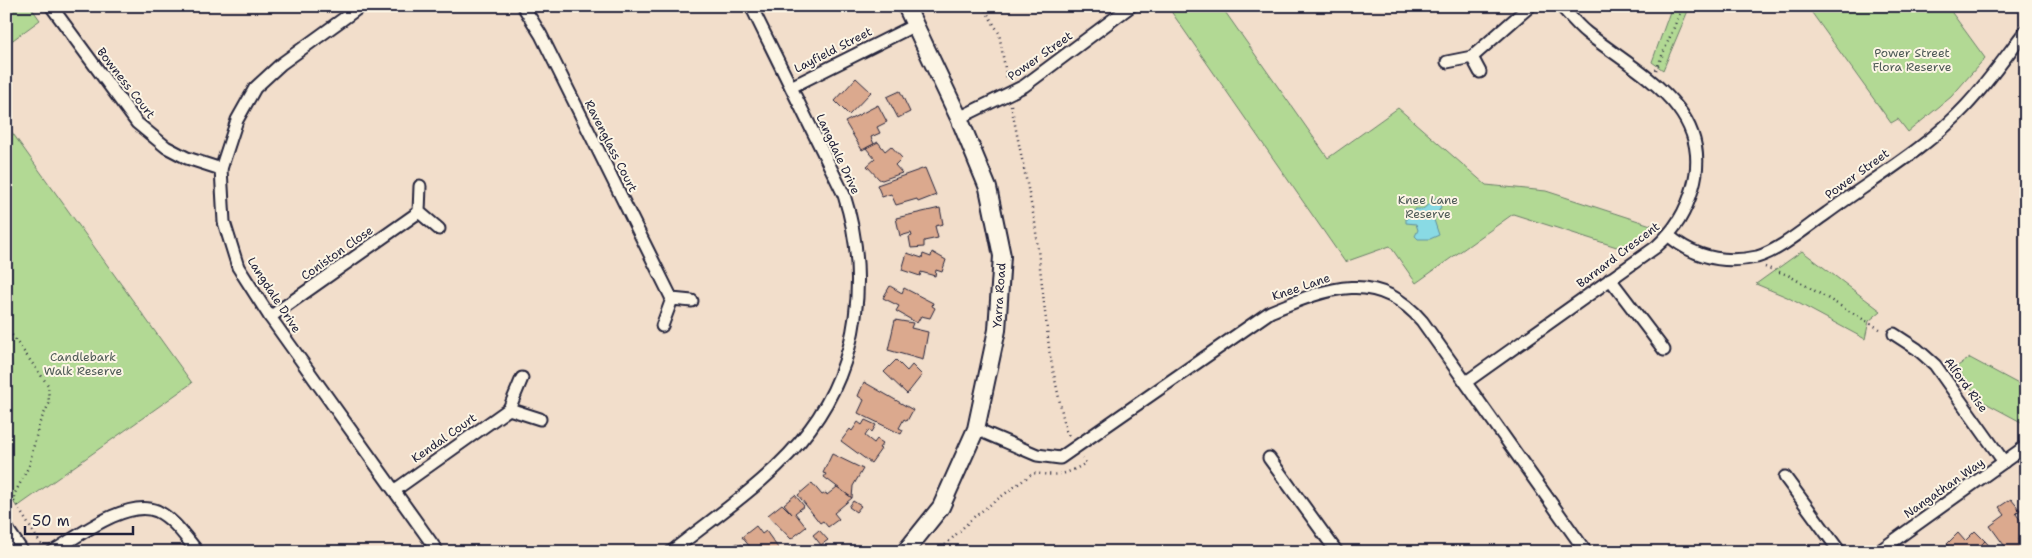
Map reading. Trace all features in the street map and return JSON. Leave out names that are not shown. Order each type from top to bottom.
[{"type":"main road","name":"Yarra Road","points":[[905,552],[941,507],[976,429],[997,330],[1002,256],[988,188],[959,118],[906,6]]},
{"type":"street","name":"Bowness Court","points":[[51,6],[137,123],[166,147],[187,158],[221,169]]},
{"type":"street","name":"Langdale Drive","points":[[361,6],[281,64],[255,88],[237,120],[221,169],[224,222],[238,267],[270,317],[438,552]]},
{"type":"street","name":"Ravenglass Court","points":[[523,6],[540,35],[672,299]]},
{"type":"street","name":"Langdale Drive","points":[[671,552],[756,484],[810,429],[828,402],[842,370],[852,336],[858,297],[858,265],[851,217],[832,167],[751,6]]},
{"type":"street","name":"Power Street","points":[[959,118],[1024,86],[1131,6]]},
{"type":"street","points":[[1447,62],[1472,57],[1530,6]]},
{"type":"street","name":"Barnard Crescent","points":[[1466,382],[1668,236],[1680,220],[1689,203],[1696,177],[1696,152],[1691,130],[1680,109],[1666,92],[1585,32],[1561,6]]},
{"type":"street","name":"Layfield Street","points":[[791,87],[915,25]]},
{"type":"street","name":"Power Street","points":[[1668,236],[1685,249],[1714,259],[1736,260],[1759,256],[1788,240],[1929,140],[1964,108],[1990,79],[2026,30]]},
{"type":"street","points":[[1472,57],[1480,72]]},
{"type":"street","points":[[420,186],[419,212],[438,228]]},
{"type":"street","name":"Coniston Close","points":[[270,317],[419,212]]},
{"type":"street","points":[[1610,279],[1664,350]]},
{"type":"street","name":"Knee Lane","points":[[976,429],[1043,456],[1060,458],[1270,312],[1306,297],[1335,289],[1363,287],[1378,290],[1390,294],[1409,305],[1586,552]]},
{"type":"street","points":[[662,326],[672,299],[692,301]]},
{"type":"street","name":"Alford Rise","points":[[1894,334],[1935,364],[2004,462]]},
{"type":"street","points":[[522,378],[509,409],[540,419]]},
{"type":"street","name":"Kendal Court","points":[[395,490],[509,409]]},
{"type":"street","name":"Nangathan Way","points":[[1878,552],[2026,446]]},
{"type":"street","points":[[1269,458],[1336,552]]},
{"type":"street","points":[[1785,477],[1840,552]]},
{"type":"street","points":[[52,552],[122,511],[139,508],[156,511],[170,520],[198,552]]},
{"type":"street","points":[[6,527],[23,552]]},
{"type":"path","points":[[938,552],[975,516],[1033,473],[1056,476],[1067,474],[1086,463],[1066,431],[1050,356],[1035,223],[999,33],[983,6]]},
{"type":"path","points":[[1651,80],[1683,6]]},
{"type":"path","points":[[1759,256],[1764,267],[1788,275],[1877,330],[1894,334]]},
{"type":"path","points":[[6,327],[48,385],[49,404],[39,424],[29,466],[14,495],[14,501],[46,552]]},
{"type":"green space","points":[[6,6],[30,6],[40,20],[6,45]]},
{"type":"green space","name":"Knee Lane Reserve","points":[[1221,6],[1328,158],[1398,108],[1486,185],[1546,191],[1654,226],[1623,249],[1513,214],[1416,283],[1390,246],[1345,262],[1168,7]]},
{"type":"green space","points":[[1672,6],[1690,6],[1663,70],[1652,62]]},
{"type":"green space","name":"Power Street Flora Reserve","points":[[1807,6],[1947,6],[1985,58],[1951,97],[1908,132],[1898,119],[1891,123]]},
{"type":"green space","name":"Candlebark Walk Reserve","points":[[6,124],[192,383],[17,507],[6,492]]},
{"type":"green space","points":[[1802,251],[1881,311],[1869,321],[1865,339],[1787,297],[1756,284]]},
{"type":"green space","points":[[1970,358],[2026,388],[2026,419],[2021,422],[1980,400],[1956,367]]},
{"type":"water","points":[[1437,197],[1441,207],[1434,220],[1439,235],[1430,239],[1418,239],[1415,236],[1418,230],[1416,224],[1406,223],[1406,218],[1415,209],[1423,209]]},
{"type":"building","points":[[856,78],[871,92],[849,115],[835,101]]},
{"type":"building","points":[[900,91],[910,112],[898,118],[887,97]]},
{"type":"building","points":[[878,105],[887,122],[877,127],[880,133],[871,137],[874,144],[862,150],[845,122]]},
{"type":"building","points":[[878,142],[885,151],[891,146],[902,158],[895,165],[902,173],[882,180],[867,166],[875,159],[866,148]]},
{"type":"building","points":[[925,168],[936,195],[918,202],[917,199],[896,205],[891,194],[882,197],[877,185]]},
{"type":"building","points":[[940,208],[943,224],[935,226],[938,238],[924,241],[924,247],[911,248],[909,237],[912,236],[911,233],[900,236],[896,218]]},
{"type":"building","points":[[932,252],[946,260],[942,272],[936,270],[935,276],[921,272],[920,276],[902,270],[907,253],[922,258],[923,254],[931,257]]},
{"type":"building","points":[[890,286],[902,293],[904,288],[933,303],[932,306],[935,308],[930,318],[921,316],[917,323],[896,311],[899,306],[883,298]]},
{"type":"building","points":[[895,320],[913,323],[911,328],[928,332],[923,360],[888,350]]},
{"type":"building","points":[[896,360],[907,371],[912,365],[922,375],[907,394],[884,372]]},
{"type":"building","points":[[864,382],[913,410],[907,421],[904,419],[899,428],[903,430],[901,434],[858,413],[864,400],[858,396]]},
{"type":"building","points":[[865,420],[876,425],[872,432],[869,430],[865,436],[874,443],[877,439],[883,443],[871,463],[841,441],[850,429],[852,431],[858,422],[862,425]]},
{"type":"building","points":[[832,454],[863,469],[853,486],[852,498],[824,477],[826,474],[823,473]]},
{"type":"building","points":[[812,483],[822,495],[826,493],[827,495],[837,487],[852,498],[834,513],[839,519],[828,527],[823,521],[820,523],[798,495]]},
{"type":"building","points":[[795,495],[804,506],[795,513],[806,527],[791,539],[768,515],[782,504],[792,514],[784,504]]},
{"type":"building","points":[[2011,499],[2020,510],[2016,514],[2026,528],[2026,534],[2019,539],[2026,548],[2020,552],[2009,552],[1990,526],[2005,515],[1999,507]]},
{"type":"building","points":[[853,501],[861,506],[856,512],[849,507]]},
{"type":"building","points":[[756,526],[762,534],[766,531],[781,552],[754,552],[742,537]]},
{"type":"building","points":[[819,530],[828,540],[821,545],[813,535]]},
{"type":"building","points":[[1975,531],[1985,541],[1978,548],[1981,552],[1954,552],[1947,544],[1958,533],[1965,541]]},
{"type":"building","points":[[2026,534],[2026,546],[2025,547],[2019,539]]},
{"type":"building","points":[[1985,541],[1995,552],[1981,552],[1978,548]]},
{"type":"building","points":[[737,543],[739,546],[741,544],[748,552],[726,552]]},
{"type":"building","points":[[790,546],[794,552],[782,552]]},
{"type":"building","points":[[1942,546],[1946,552],[1931,552],[1938,547],[1939,549]]}]
